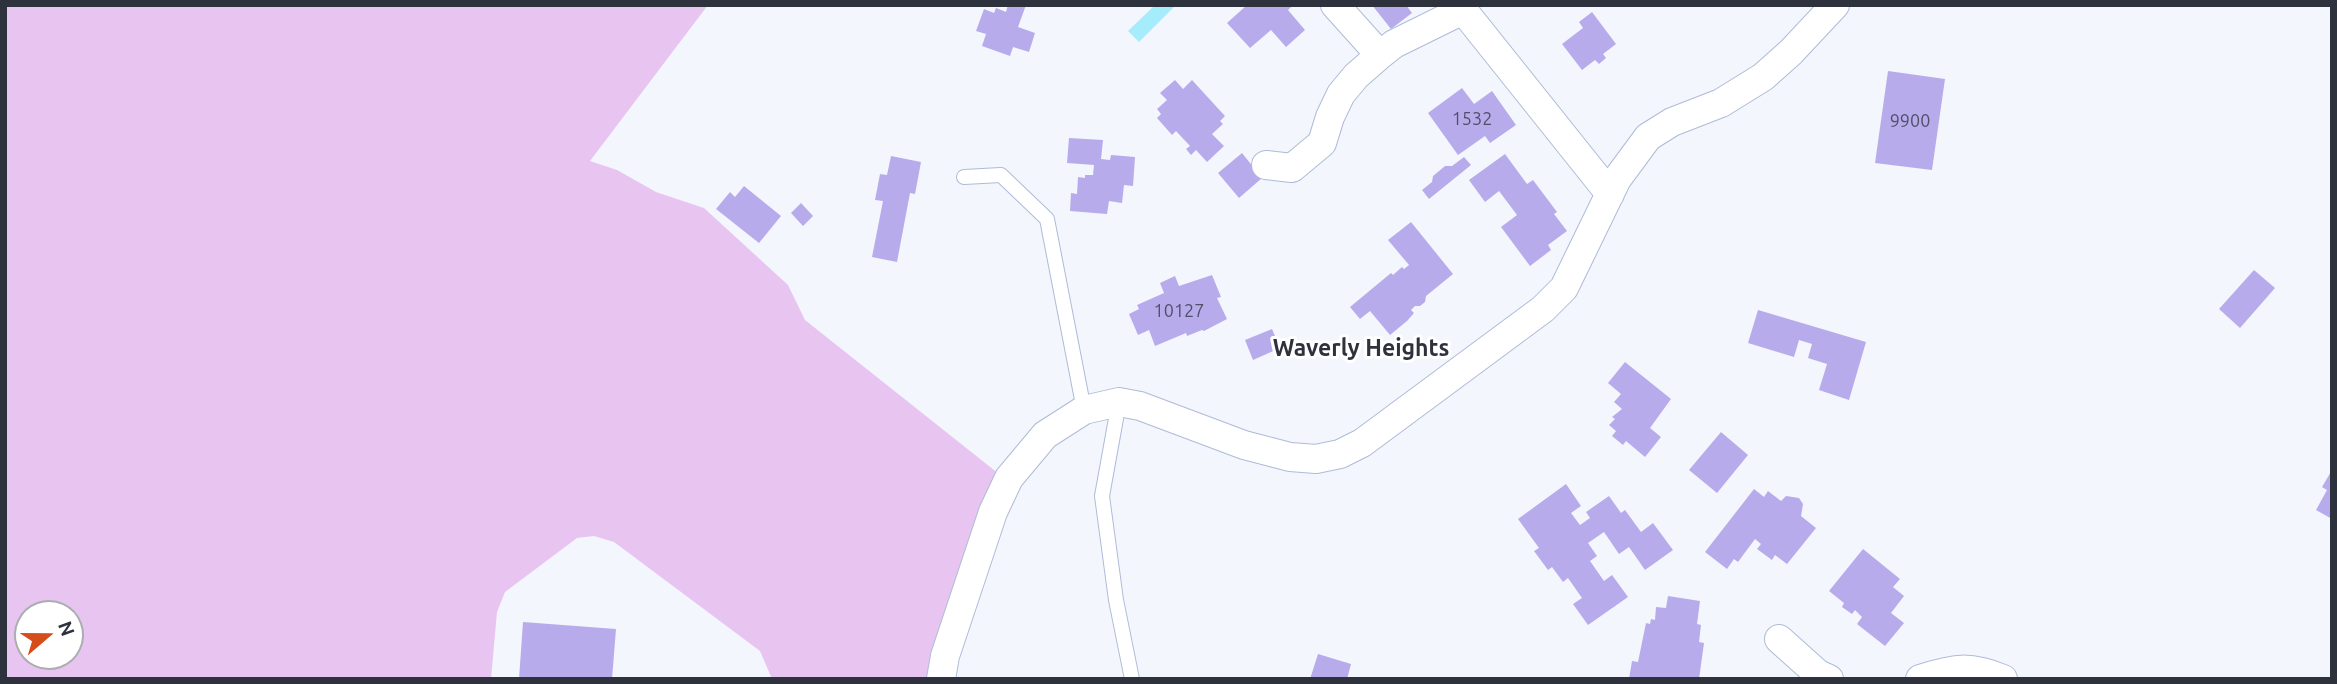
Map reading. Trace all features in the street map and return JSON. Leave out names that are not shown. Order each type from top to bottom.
[{"type":"street","points":[[1335,5],[1380,55]]},
{"type":"street","points":[[941,679],[945,656],[988,525],[1009,478],[1045,435],[1084,410],[1119,402],[1140,405],[1267,451],[1316,459],[1340,454],[1362,443],[1543,309],[1564,288],[1617,179],[1648,137],[1672,122],[1721,103],[1763,77],[1791,52],[1835,5]]},
{"type":"street","points":[[1266,165],[1292,168],[1322,143],[1341,94],[1356,76],[1394,44],[1461,8],[1610,194]]},
{"type":"street","points":[[1779,639],[1818,674],[1829,679]]},
{"type":"street","points":[[1920,679],[1963,668],[1981,670],[2003,679]]},
{"type":"lane","points":[[964,177],[1001,175],[1047,219],[1084,410]]},
{"type":"lane","points":[[1119,402],[1102,496],[1115,600],[1132,679]]},
{"type":"shaded area","points":[[5,5],[708,5],[590,161],[617,170],[656,192],[704,208],[788,285],[805,320],[999,474],[933,679],[772,679],[760,651],[614,542],[594,536],[577,538],[505,592],[497,612],[491,679],[5,679]]},
{"type":"water","points":[[1155,5],[1174,7],[1139,42],[1128,31]]},
{"type":"building","points":[[1008,5],[1026,5],[1018,27],[1035,33],[1029,52],[1013,47],[1010,56],[982,46],[986,34],[976,31],[984,9],[994,13],[996,8],[1006,12]]},
{"type":"building","points":[[1247,5],[1293,5],[1288,10],[1305,30],[1286,47],[1271,30],[1250,48],[1227,23]]},
{"type":"building","points":[[1372,5],[1406,5],[1412,13],[1391,29]]},
{"type":"building","points":[[1592,12],[1616,44],[1603,54],[1606,58],[1599,64],[1595,60],[1582,70],[1562,44],[1583,28],[1579,22]]},
{"type":"building","points":[[1888,71],[1945,79],[1932,170],[1875,163]]},
{"type":"building","points":[[1175,80],[1183,89],[1192,80],[1225,116],[1220,121],[1223,124],[1212,134],[1224,146],[1207,162],[1196,150],[1191,155],[1186,149],[1190,146],[1176,131],[1172,135],[1157,118],[1161,114],[1157,109],[1167,100],[1160,93]]},
{"type":"building","points":[[1462,88],[1474,104],[1492,91],[1516,125],[1490,143],[1485,136],[1458,155],[1428,113]]},
{"type":"building","points":[[1069,138],[1103,140],[1101,159],[1110,160],[1111,155],[1135,157],[1133,186],[1124,185],[1122,203],[1109,201],[1107,214],[1070,211],[1071,193],[1077,194],[1078,177],[1093,175],[1094,165],[1067,163]]},
{"type":"building","points":[[1242,153],[1262,178],[1239,198],[1218,173]]},
{"type":"building","points":[[1505,154],[1527,184],[1533,180],[1557,212],[1554,214],[1567,231],[1548,245],[1551,250],[1530,266],[1501,227],[1517,215],[1499,191],[1485,202],[1469,180]]},
{"type":"building","points":[[891,156],[921,162],[915,194],[910,193],[897,262],[872,257],[883,201],[875,200],[880,174],[887,175]]},
{"type":"building","points":[[1464,157],[1471,165],[1429,199],[1422,190],[1432,182],[1433,176],[1445,166],[1452,166]]},
{"type":"building","points":[[744,186],[781,216],[759,243],[716,209],[730,192],[735,197]]},
{"type":"building","points":[[801,203],[813,216],[803,226],[791,213]]},
{"type":"building","points":[[1411,222],[1453,274],[1426,296],[1425,302],[1415,306],[1411,310],[1414,313],[1390,335],[1370,311],[1360,319],[1350,307],[1391,273],[1393,275],[1409,265],[1388,240]]},
{"type":"building","points":[[2254,270],[2275,288],[2240,328],[2219,309]]},
{"type":"building","points":[[1212,275],[1221,297],[1217,298],[1227,319],[1204,331],[1187,336],[1186,333],[1155,346],[1149,330],[1138,335],[1129,314],[1139,309],[1137,305],[1164,293],[1160,283],[1175,276],[1179,286]]},
{"type":"building","points":[[1758,310],[1866,342],[1849,400],[1819,390],[1827,364],[1808,358],[1812,344],[1799,340],[1794,357],[1748,343]]},
{"type":"building","points":[[1272,329],[1280,348],[1253,360],[1245,340]]},
{"type":"building","points":[[1625,362],[1671,399],[1650,428],[1661,437],[1645,457],[1626,441],[1623,445],[1612,436],[1616,431],[1609,425],[1615,419],[1612,417],[1622,409],[1614,402],[1621,394],[1608,383]]},
{"type":"building","points":[[1721,432],[1748,455],[1717,493],[1689,470]]},
{"type":"building","points":[[2332,470],[2332,519],[2316,510],[2327,490],[2322,487]]},
{"type":"building","points":[[1566,484],[1581,506],[1571,513],[1580,525],[1590,518],[1586,512],[1609,496],[1621,513],[1625,510],[1641,532],[1653,523],[1673,550],[1645,570],[1629,547],[1619,554],[1604,532],[1588,543],[1597,556],[1590,561],[1604,581],[1612,575],[1628,597],[1588,625],[1573,604],[1582,598],[1568,578],[1563,582],[1552,567],[1548,570],[1534,551],[1539,548],[1518,519]]},
{"type":"building","points":[[1754,489],[1764,497],[1768,491],[1781,501],[1786,496],[1799,498],[1803,504],[1801,516],[1816,528],[1787,564],[1775,555],[1772,560],[1757,549],[1761,544],[1755,539],[1738,562],[1734,559],[1727,569],[1705,552]]},
{"type":"building","points":[[1863,549],[1900,579],[1893,587],[1904,596],[1891,613],[1904,623],[1885,646],[1857,624],[1862,617],[1855,610],[1852,614],[1842,607],[1844,603],[1829,591]]},
{"type":"building","points":[[1668,596],[1700,601],[1697,624],[1701,625],[1699,642],[1704,643],[1699,679],[1629,679],[1632,661],[1638,662],[1646,623],[1650,624],[1651,619],[1655,620],[1656,607],[1666,608]]},
{"type":"building","points":[[523,622],[616,629],[612,679],[519,679]]},
{"type":"building","points":[[1318,654],[1351,664],[1347,679],[1310,679]]},
{"type":"district","name":"Waverly Heights","points":[[1361,348]]}]
